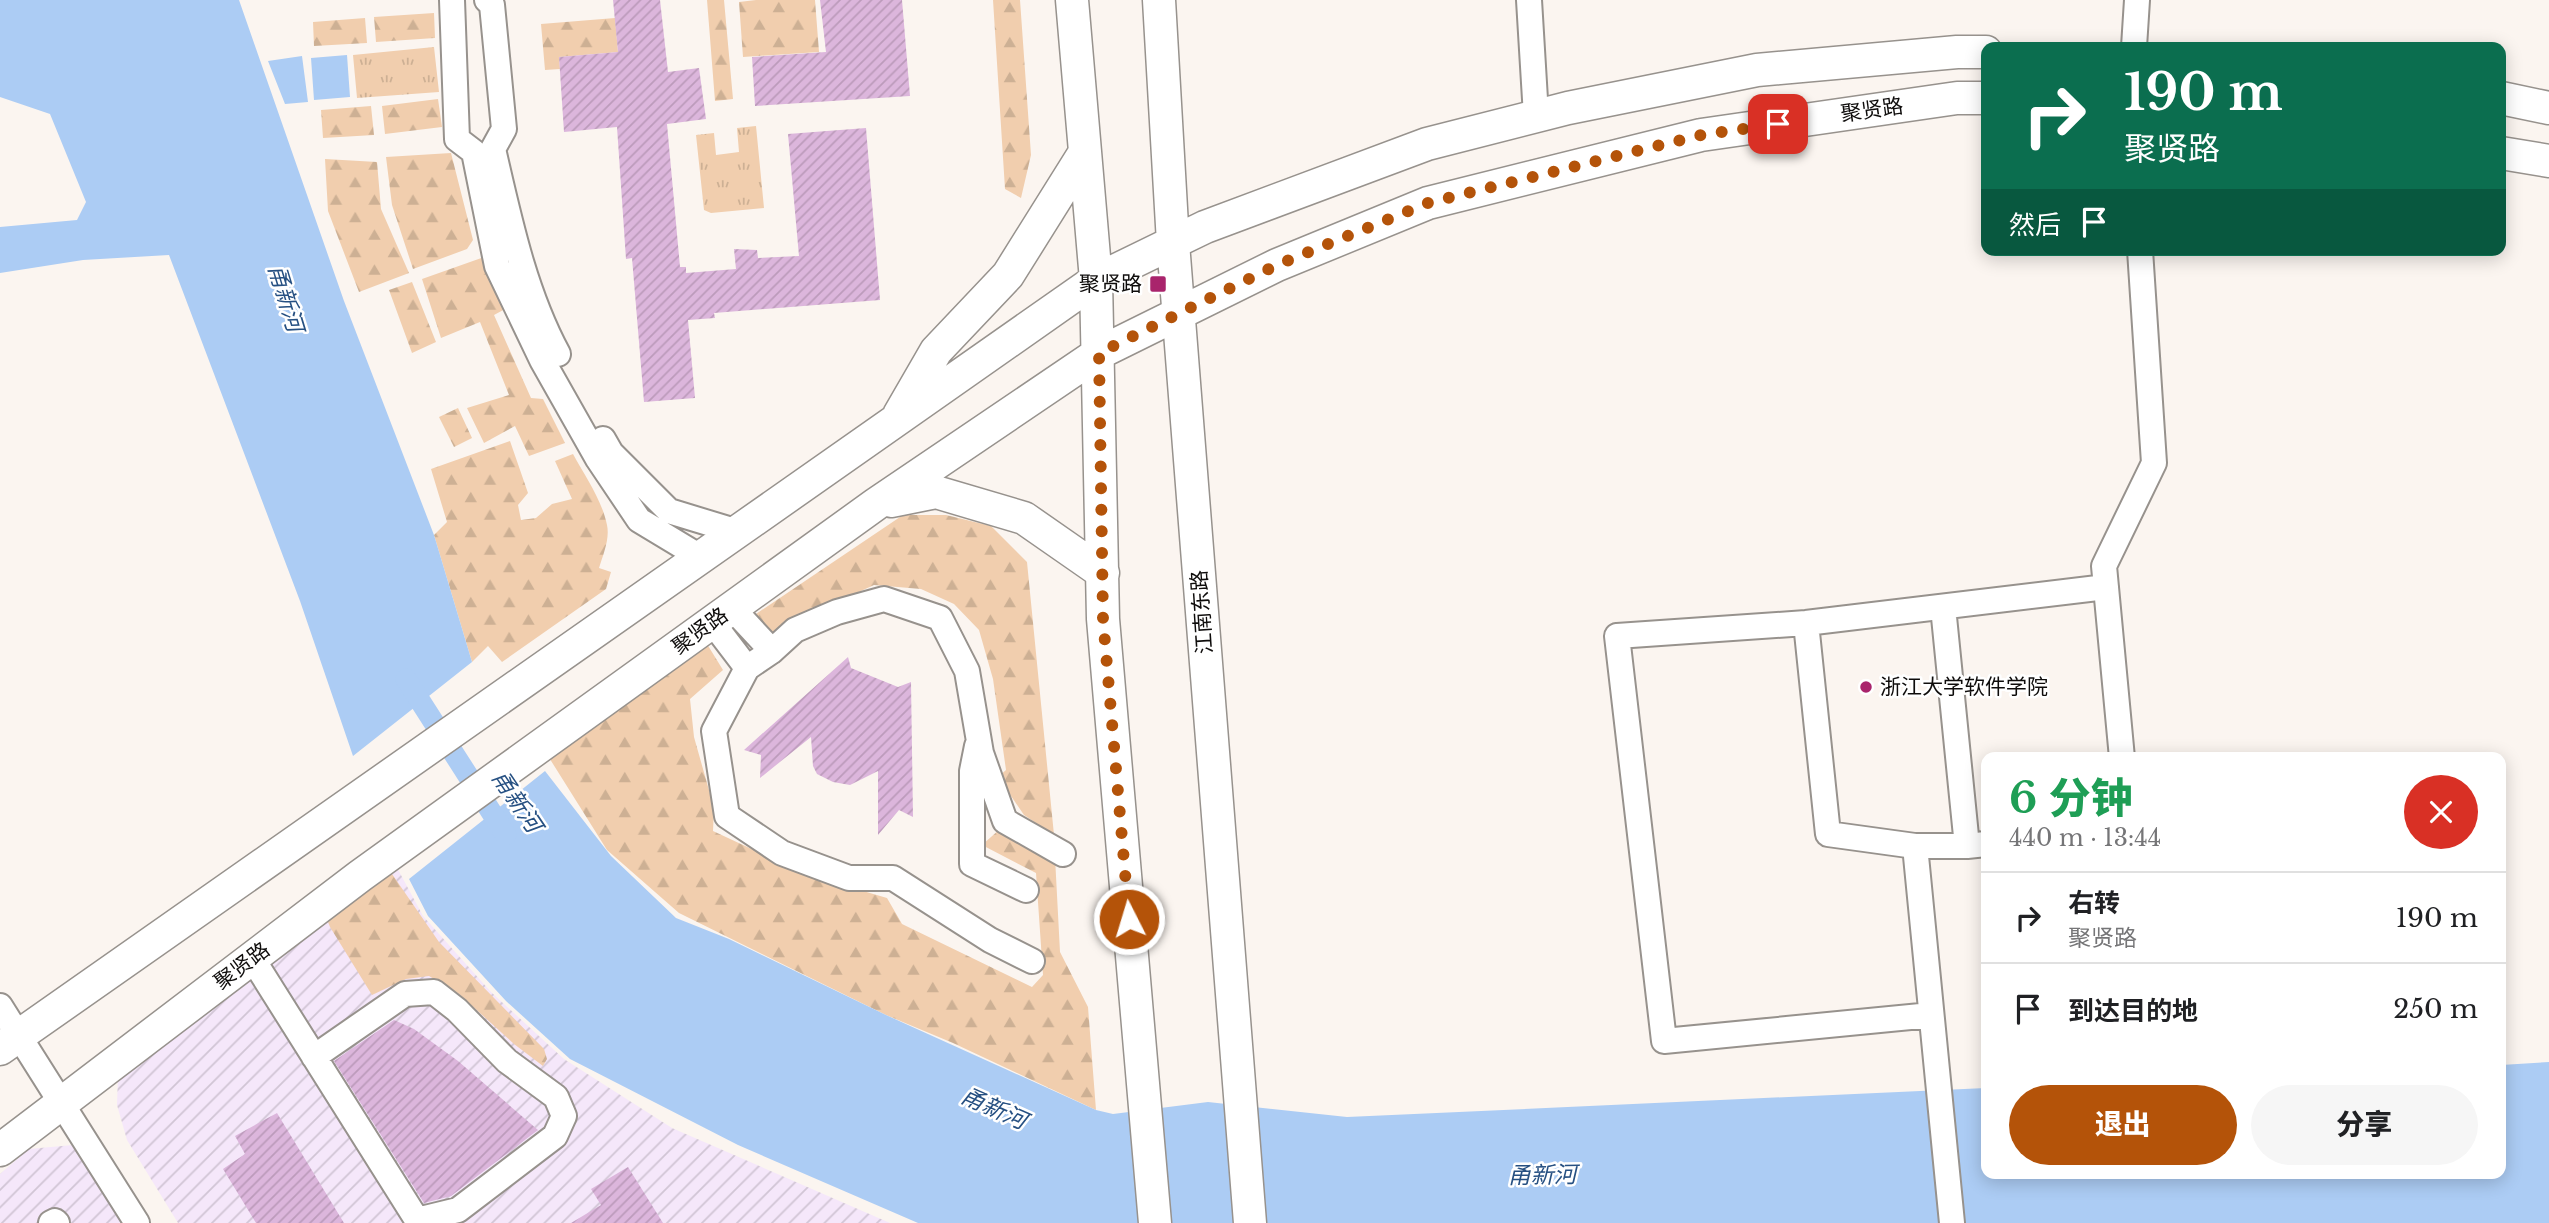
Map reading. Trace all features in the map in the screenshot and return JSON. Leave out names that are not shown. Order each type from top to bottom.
[{"type":"main road","points":[[1072,0],[1096,279],[1103,619],[1155,1223]]},
{"type":"main road","name":"江南东路","points":[[1159,0],[1173,243],[1250,1223]]},
{"type":"main road","points":[[9,1042],[1096,279],[1205,227],[1427,144],[1536,116],[1757,70],[1981,52]]},
{"type":"main road","name":"聚贤路","points":[[0,1150],[444,816],[876,504],[1099,353],[1277,265],[1428,203],[1701,135],[1957,98],[1981,98]]},
{"type":"main road","points":[[2506,99],[2549,108]]},
{"type":"main road","points":[[894,423],[936,351],[1008,275],[1085,152]]},
{"type":"main road","points":[[2506,154],[2549,161]]},
{"type":"main road","points":[[876,504],[936,492],[1024,518],[1103,573]]},
{"type":"street","points":[[452,0],[457,139],[474,152],[497,266],[542,360],[598,459],[639,520],[692,565]]},
{"type":"street","points":[[487,0],[492,5],[504,129],[493,149],[514,242],[548,337],[611,453],[669,512],[738,532]]},
{"type":"street","points":[[1528,0],[1536,116]]},
{"type":"street","points":[[2134,42],[2137,0]]},
{"type":"street","points":[[2121,752],[2104,566],[2154,463],[2140,256]]},
{"type":"street","points":[[1931,1016],[1664,1041],[1617,636],[1806,623],[2106,587]]},
{"type":"street","points":[[1032,961],[990,940],[893,877],[849,878],[782,853],[727,816],[714,731],[747,668],[795,631],[837,612],[884,599],[940,618],[967,671],[981,753],[1005,821],[1063,854]]},
{"type":"street","points":[[1806,623],[1828,834],[1915,846],[1977,845],[1943,607]]},
{"type":"street","points":[[722,615],[772,651]]},
{"type":"street","points":[[722,615],[747,668]]},
{"type":"street","points":[[978,738],[972,771],[972,864],[1026,890]]},
{"type":"street","points":[[1915,846],[1952,1223]]},
{"type":"street","points":[[252,958],[314,1057],[417,1220],[458,1210],[555,1136],[564,1116],[556,1097],[507,1061],[457,1010],[434,992],[405,994],[314,1057]]},
{"type":"street","points":[[0,1006],[9,1042],[62,1103],[137,1223]]},
{"type":"street","points":[[51,1223],[57,1223]]},
{"type":"shaded area","points":[[394,862],[423,916],[491,992],[564,1059],[672,1128],[890,1223],[178,1223],[127,1140],[117,1105],[118,1075]]},
{"type":"shaded area","points":[[73,1145],[121,1223],[0,1223],[0,1174],[29,1149]]},
{"type":"green space","points":[[707,0],[724,0],[733,99],[715,101]]},
{"type":"green space","points":[[815,0],[819,52],[743,57],[739,2]]},
{"type":"green space","points":[[993,0],[1020,0],[1031,155],[1021,198],[1005,189]]},
{"type":"green space","points":[[434,13],[435,38],[376,42],[374,17]]},
{"type":"green space","points":[[365,18],[367,43],[314,46],[313,22]]},
{"type":"green space","points":[[615,18],[618,52],[559,57],[560,69],[545,70],[541,24]]},
{"type":"green space","points":[[434,47],[439,92],[357,98],[353,55]]},
{"type":"green space","points":[[438,99],[442,127],[385,134],[382,106]]},
{"type":"green space","points":[[371,106],[374,135],[323,138],[321,110]]},
{"type":"green space","points":[[756,126],[764,208],[711,213],[704,210],[696,135],[714,133],[716,155],[739,152],[737,128]]},
{"type":"green space","points":[[451,153],[473,240],[467,249],[413,269],[392,205],[386,157]]},
{"type":"green space","points":[[325,159],[377,162],[381,209],[409,273],[359,292],[328,211]]},
{"type":"green space","points":[[487,256],[507,308],[494,315],[531,398],[543,399],[565,443],[529,456],[515,426],[484,443],[467,408],[509,395],[480,322],[441,338],[422,279]]},
{"type":"green space","points":[[412,282],[436,342],[412,353],[389,290]]},
{"type":"green space","points":[[458,408],[472,438],[454,447],[439,417]]},
{"type":"green space","points":[[510,441],[528,493],[518,505],[521,520],[536,518],[552,504],[572,499],[555,461],[573,454],[593,488],[605,516],[608,536],[599,568],[611,572],[606,589],[502,662],[488,646],[472,662],[434,535],[447,522],[431,469]]},
{"type":"green space","points":[[903,515],[946,515],[991,526],[1027,562],[1054,835],[1024,815],[998,777],[1006,770],[993,679],[979,630],[954,604],[921,589],[874,585],[826,607],[767,646],[753,616]]},
{"type":"green space","points":[[707,644],[723,670],[690,699],[694,737],[714,808],[713,831],[805,874],[887,898],[902,924],[1032,987],[1043,975],[1036,873],[982,845],[1000,829],[1055,857],[1060,952],[1088,1007],[1096,1110],[953,1043],[886,1015],[679,913],[607,850],[548,756]]},
{"type":"green space","points":[[392,874],[439,942],[544,1049],[547,1059],[543,1066],[514,1044],[459,994],[429,976],[406,979],[372,995],[326,917]]},
{"type":"water","points":[[0,0],[239,0],[344,301],[434,535],[472,662],[353,756],[300,601],[169,255],[83,260],[0,273],[0,227],[77,220],[86,202],[50,114],[0,97]]},
{"type":"water","points":[[347,55],[350,97],[314,100],[311,58]]},
{"type":"water","points":[[302,56],[308,102],[285,104],[268,61]]},
{"type":"water","points":[[545,771],[611,856],[676,918],[729,939],[886,1015],[1096,1110],[1113,1114],[1208,1102],[1347,1117],[1981,1088],[1981,1179],[2506,1179],[2506,1065],[2549,1062],[2549,1223],[918,1223],[738,1145],[570,1059],[506,1001],[428,916],[409,879]]},
{"type":"building","points":[[613,0],[660,0],[668,72],[699,68],[706,119],[667,124],[680,267],[686,267],[686,273],[736,269],[734,249],[757,250],[758,258],[799,256],[788,134],[866,128],[880,300],[714,313],[715,318],[688,320],[695,398],[644,402],[632,258],[626,259],[617,127],[564,132],[559,57],[618,52]]},
{"type":"building","points":[[820,0],[902,0],[910,96],[755,106],[752,57],[826,52]]},
{"type":"building","points":[[848,657],[851,668],[898,687],[911,682],[913,817],[899,810],[878,835],[878,771],[850,785],[833,782],[817,774],[813,766],[811,737],[760,778],[761,755],[744,750]]},
{"type":"building","points":[[394,1020],[414,1029],[458,1061],[538,1130],[451,1196],[424,1203],[334,1061]]},
{"type":"building","points":[[277,1113],[344,1223],[256,1223],[223,1169],[245,1154],[235,1136]]},
{"type":"building","points":[[628,1167],[663,1223],[571,1223],[601,1205],[591,1189]]},
{"type":"waterway","name":"甬新河","points":[[406,679],[506,835]]},
{"type":"place","name":"聚贤路","points":[[1158,284]]},
{"type":"place","name":"浙江大学软件学院","points":[[1866,687]]},
{"type":"route","points":[[1129,919],[1103,619],[1099,353],[1277,265],[1428,203],[1701,135],[1778,124]]}]
